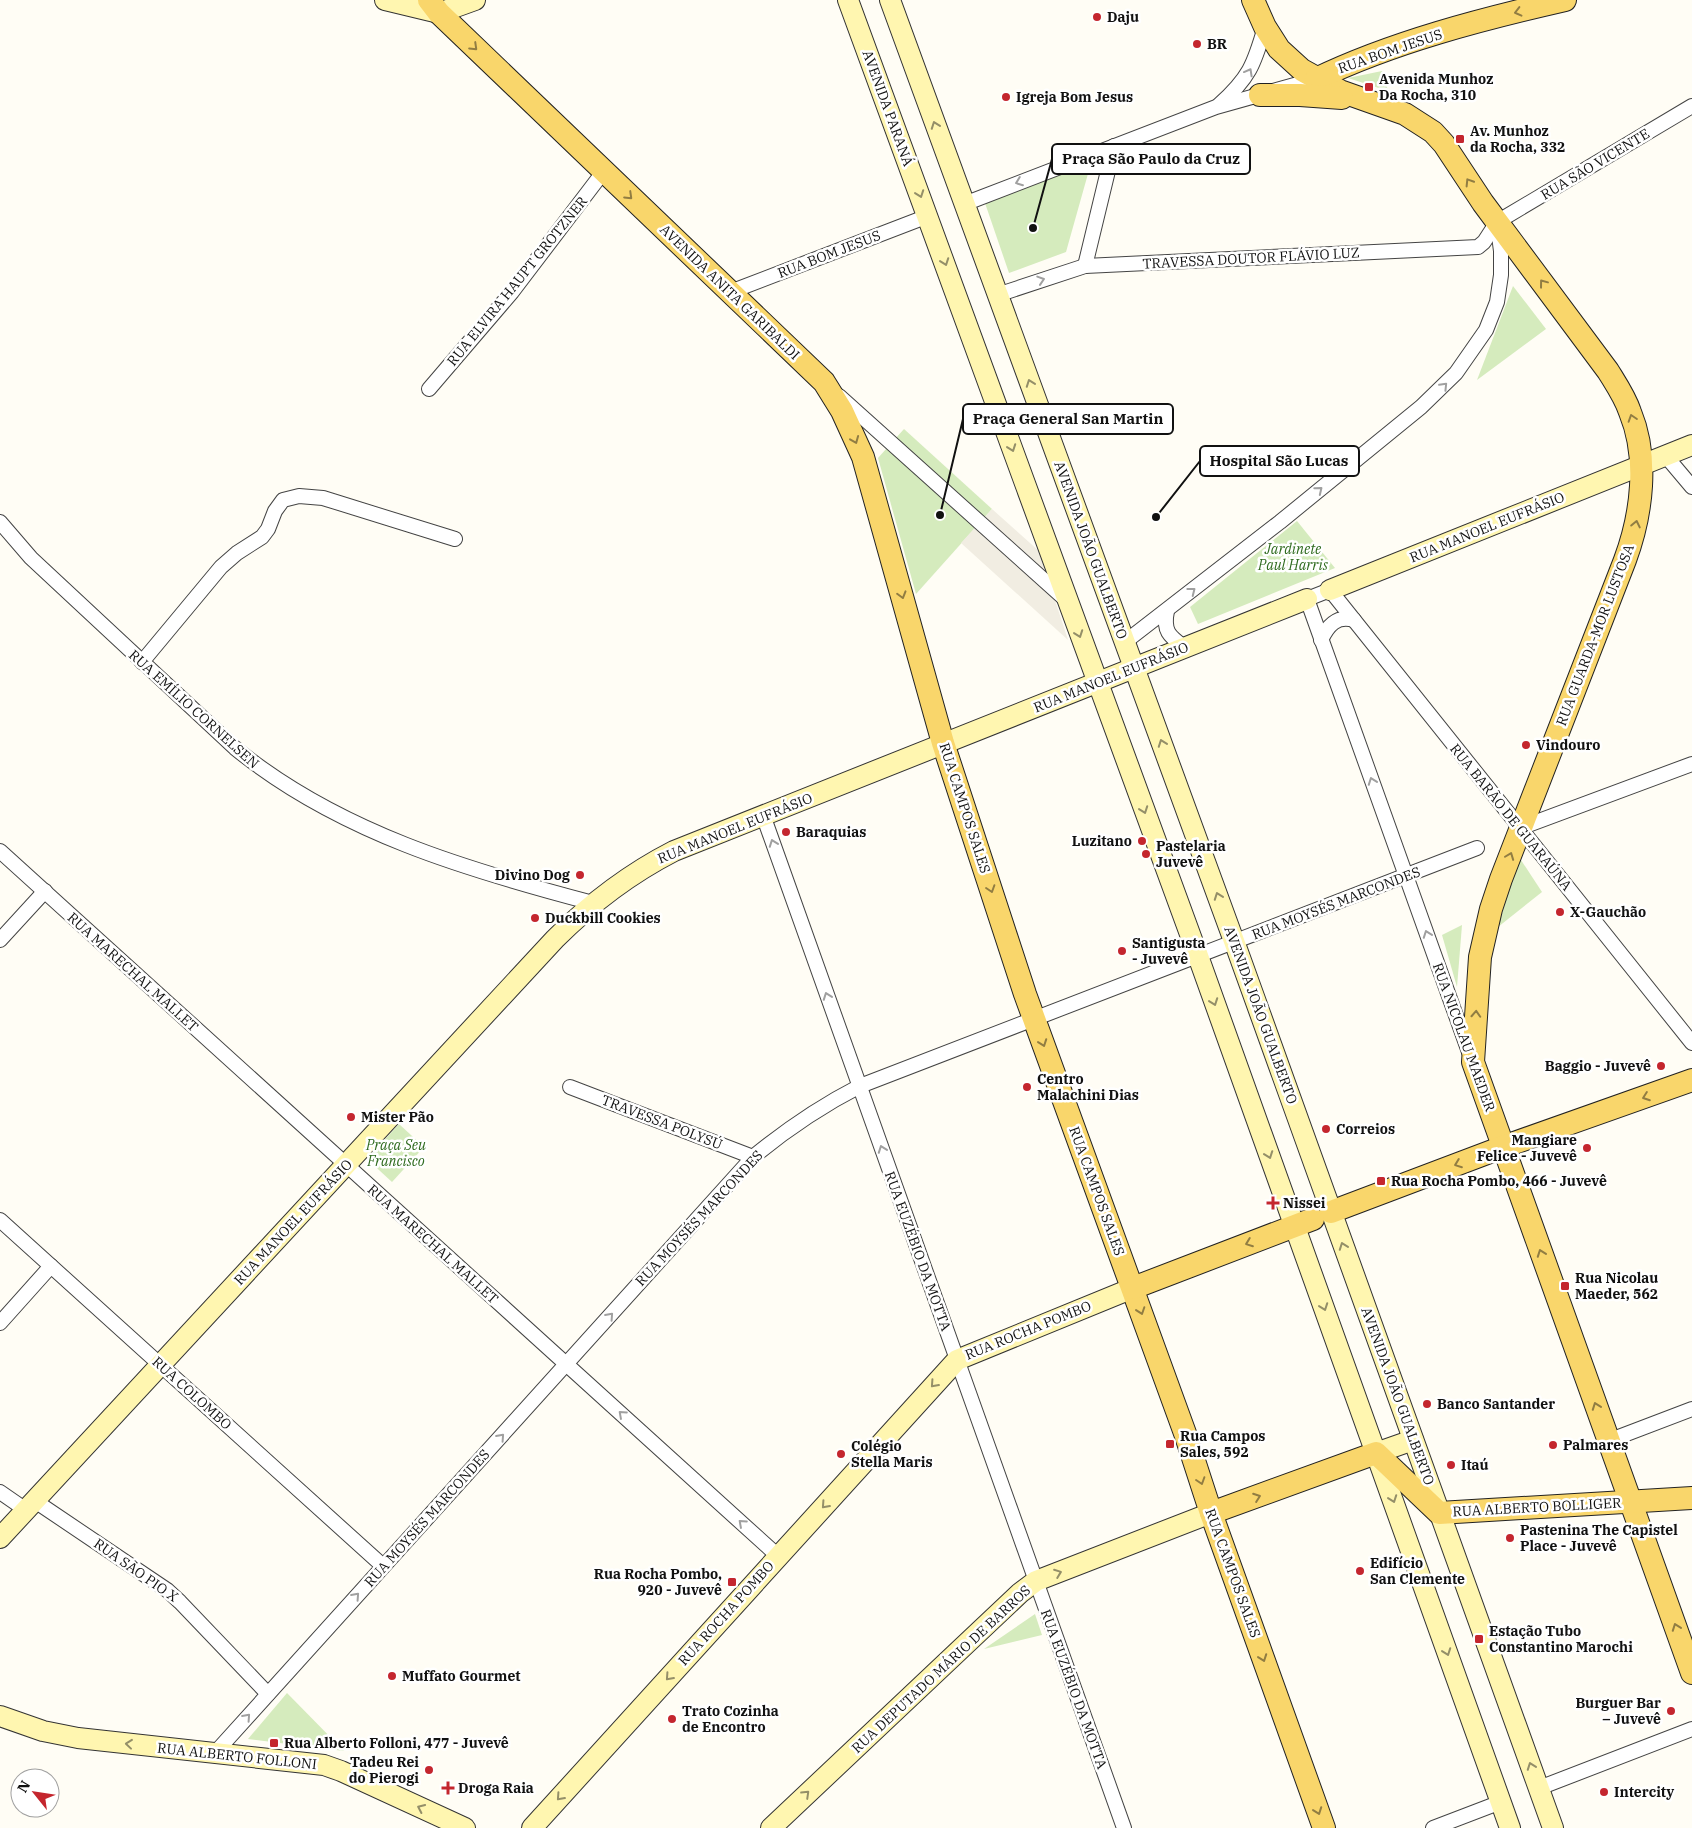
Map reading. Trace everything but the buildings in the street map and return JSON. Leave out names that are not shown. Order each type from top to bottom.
[{"type":"main road","points":[[1253,0],[1265,27],[1290,61],[1316,79],[1361,100]]},
{"type":"main road","name":"RUA BOM JESUS","points":[[1316,79],[1374,55],[1552,1]]},
{"type":"main road","name":"AVENIDA ANITA GARIBALDI","points":[[434,7],[824,382]]},
{"type":"main road","points":[[1260,95],[1307,95],[1361,100]]},
{"type":"main road","name":"RUA GUARDA-MOR LUSTOSA","points":[[1361,100],[1405,114],[1433,132],[1444,144],[1498,222],[1618,386],[1631,412],[1635,426],[1640,466],[1639,507],[1631,544],[1520,828],[1494,902],[1480,957],[1473,1062]]},
{"type":"main road","name":"RUA CAMPOS SALES","points":[[824,382],[842,411],[862,457],[943,743],[1034,1018],[1185,1432],[1211,1513],[1324,1828]]},
{"type":"main road","name":"RUA NICOLAU MAEDER","points":[[1473,1062],[1692,1673]]},
{"type":"main road","name":"RUA ROCHA POMBO","points":[[1133,1288],[1503,1147],[1692,1080]]},
{"type":"main road","name":"RUA ALBERTO BOLLIGER","points":[[1376,1453],[1439,1513],[1692,1498]]},
{"type":"main road","name":"RUA DEPUTADO MÁRIO DE BARROS","points":[[1211,1513],[1376,1453]]},
{"type":"street","points":[[385,0],[434,7],[475,0]]},
{"type":"street","name":"AVENIDA PARANÁ","points":[[848,0],[928,216]]},
{"type":"street","points":[[890,0],[964,204]]},
{"type":"street","points":[[1261,0],[1265,27]]},
{"type":"street","name":"RUA BOM JESUS","points":[[1216,107],[1242,82],[1249,72],[1265,27]]},
{"type":"street","name":"RUA BOM JESUS","points":[[964,204],[1216,107],[1316,79]]},
{"type":"street","name":"RUA SÃO VICENTE","points":[[1498,222],[1692,106]]},
{"type":"street","points":[[1085,266],[1114,146]]},
{"type":"street","name":"RUA ELVIRA HAUPT GROTZNER","points":[[429,389],[512,292],[604,171]]},
{"type":"street","name":"AVENIDA JOÃO GUALBERTO","points":[[964,204],[1234,941],[1313,1219],[1376,1453],[1510,1828]]},
{"type":"street","name":"RUA BOM JESUS","points":[[730,292],[928,216]]},
{"type":"street","name":"AVENIDA JOÃO GUALBERTO","points":[[928,216],[1198,956],[1313,1219],[1413,1440],[1553,1828]]},
{"type":"street","points":[[1126,642],[1280,522],[1420,408],[1456,373],[1486,330],[1497,302],[1501,275],[1498,222]]},
{"type":"street","name":"TRAVESSA DOUTOR FLÁVIO LUZ","points":[[997,295],[1085,266],[1478,247],[1484,242],[1498,222]]},
{"type":"street","name":"AVENIDA ANITA GARIBALDI","points":[[824,382],[1068,601]]},
{"type":"street","name":"RUA MANOEL EUFRÁSIO","points":[[0,1538],[555,939],[593,903],[648,864],[674,851],[943,743],[1692,445]]},
{"type":"street","points":[[1665,456],[1692,487]]},
{"type":"street","points":[[142,662],[221,567],[237,553],[262,537],[268,529],[274,511],[283,500],[299,496],[323,498],[455,539]]},
{"type":"street","name":"RUA EMÍLIO CORNELSEN","points":[[0,522],[31,558],[235,748],[290,789],[331,811],[385,836],[444,860],[499,878],[593,903]]},
{"type":"street","name":"RUA BARÃO DE GUARAÚNA","points":[[1330,590],[1692,1043]]},
{"type":"street","name":"RUA NICOLAU MAEDER","points":[[1307,599],[1473,1062]]},
{"type":"street","points":[[1167,611],[1165,620],[1166,631],[1184,647]]},
{"type":"street","points":[[1321,640],[1329,626],[1337,620],[1346,618],[1354,620]]},
{"type":"street","points":[[1520,828],[1692,764]]},
{"type":"street","name":"RUA EUZÉBIO DA MOTTA","points":[[763,816],[1124,1828]]},
{"type":"street","name":"RUA MOYSÉS MARCONDES","points":[[215,1753],[754,1157],[812,1112],[860,1086],[1477,848]]},
{"type":"street","name":"RUA MARECHAL MALLET","points":[[0,851],[778,1556]]},
{"type":"street","points":[[0,940],[45,892]]},
{"type":"street","name":"TRAVESSA POLYSÚ","points":[[570,1087],[754,1157]]},
{"type":"street","name":"RUA COLOMBO","points":[[0,1220],[384,1566]]},
{"type":"street","points":[[0,1323],[51,1266]]},
{"type":"street","name":"RUA ROCHA POMBO","points":[[532,1828],[957,1360],[1133,1288]]},
{"type":"street","points":[[1608,1441],[1692,1409]]},
{"type":"street","name":"RUA DEPUTADO MÁRIO DE BARROS","points":[[1376,1453],[1413,1440]]},
{"type":"street","name":"RUA SÃO PIO X","points":[[0,1492],[31,1505],[167,1590],[268,1694]]},
{"type":"street","name":"RUA DEPUTADO MÁRIO DE BARROS","points":[[771,1828],[1020,1593],[1036,1582],[1211,1513]]},
{"type":"street","name":"RUA ALBERTO FOLLONI","points":[[0,1716],[43,1731],[78,1738],[324,1765],[465,1828]]},
{"type":"street","points":[[1539,1788],[1692,1729]]},
{"type":"street","points":[[1433,1828],[1501,1802]]},
{"type":"green space","points":[[1382,71],[1388,91],[1348,78]]},
{"type":"green space","points":[[1091,163],[1066,252],[1009,273],[985,203]]},
{"type":"green space","points":[[1513,286],[1546,329],[1477,380]]},
{"type":"green space","points":[[904,429],[992,509],[916,594],[878,458]]},
{"type":"green space","name":"Jardinete Paul Harris","points":[[1297,521],[1335,568],[1198,624],[1190,607]]},
{"type":"green space","points":[[1519,857],[1542,892],[1498,927]]},
{"type":"green space","points":[[1462,925],[1457,987],[1442,935]]},
{"type":"green space","name":"Praça Seu Francisco","points":[[399,1124],[424,1147],[392,1182],[367,1159]]},
{"type":"green space","points":[[1035,1614],[1042,1635],[984,1649]]},
{"type":"green space","points":[[287,1693],[344,1751],[248,1739]]},
{"type":"shaded area","points":[[992,509],[1039,551],[1068,640],[961,543]]},
{"type":"place","name":"Daju","points":[[1097,17]]},
{"type":"place","name":"BR","points":[[1197,44]]},
{"type":"place","name":"Avenida Munhoz Da Rocha, 310","points":[[1369,87]]},
{"type":"place","name":"Igreja Bom Jesus","points":[[1006,97]]},
{"type":"place","name":"Av. Munhoz da Rocha, 332","points":[[1460,139]]},
{"type":"place","name":"Praça São Paulo da Cruz","points":[[1033,228]]},
{"type":"place","name":"Praça General San Martin","points":[[940,515]]},
{"type":"place","name":"Hospital São Lucas","points":[[1156,517]]},
{"type":"place","name":"Vindouro","points":[[1526,745]]},
{"type":"place","name":"Baraquias","points":[[786,832]]},
{"type":"place","name":"Luzitano","points":[[1142,841]]},
{"type":"place","name":"Pastelaria Juvevê","points":[[1146,854]]},
{"type":"place","name":"Divino Dog","points":[[580,875]]},
{"type":"place","name":"X-Gauchão","points":[[1560,912]]},
{"type":"place","name":"Duckbill Cookies","points":[[535,918]]},
{"type":"place","name":"Santigusta - Juvevê","points":[[1122,951]]},
{"type":"place","name":"Baggio - Juvevê","points":[[1661,1066]]},
{"type":"place","name":"Centro Malachini Dias","points":[[1027,1087]]},
{"type":"place","name":"Mister Pão","points":[[351,1117]]},
{"type":"place","name":"Correios","points":[[1326,1129]]},
{"type":"place","name":"Mangiare Felice - Juvevê","points":[[1587,1148]]},
{"type":"place","name":"Rua Rocha Pombo, 466 - Juvevê","points":[[1381,1181]]},
{"type":"place","name":"Nissei","points":[[1273,1203]]},
{"type":"place","name":"Rua Nicolau Maeder, 562","points":[[1565,1286]]},
{"type":"place","name":"Banco Santander","points":[[1427,1404]]},
{"type":"place","name":"Rua Campos Sales, 592","points":[[1170,1444]]},
{"type":"place","name":"Palmares","points":[[1553,1445]]},
{"type":"place","name":"Colégio Stella Maris","points":[[841,1454]]},
{"type":"place","name":"Itaú","points":[[1451,1465]]},
{"type":"place","name":"Pastenina The Capistel Place - Juvevê","points":[[1510,1538]]},
{"type":"place","name":"Edifício San Clemente","points":[[1360,1571]]},
{"type":"place","name":"Rua Rocha Pombo, 920 - Juvevê","points":[[732,1582]]},
{"type":"place","name":"Estação Tubo Constantino Marochi","points":[[1479,1639]]},
{"type":"place","name":"Muffato Gourmet","points":[[392,1676]]},
{"type":"place","name":"Burguer Bar – Juvevê","points":[[1671,1711]]},
{"type":"place","name":"Trato Cozinha de Encontro","points":[[672,1719]]},
{"type":"place","name":"Rua Alberto Folloni, 477 - Juvevê","points":[[274,1743]]},
{"type":"place","name":"Tadeu Rei do Pierogi","points":[[429,1770]]},
{"type":"place","name":"Droga Raia","points":[[448,1788]]},
{"type":"place","name":"Intercity","points":[[1604,1792]]}]
